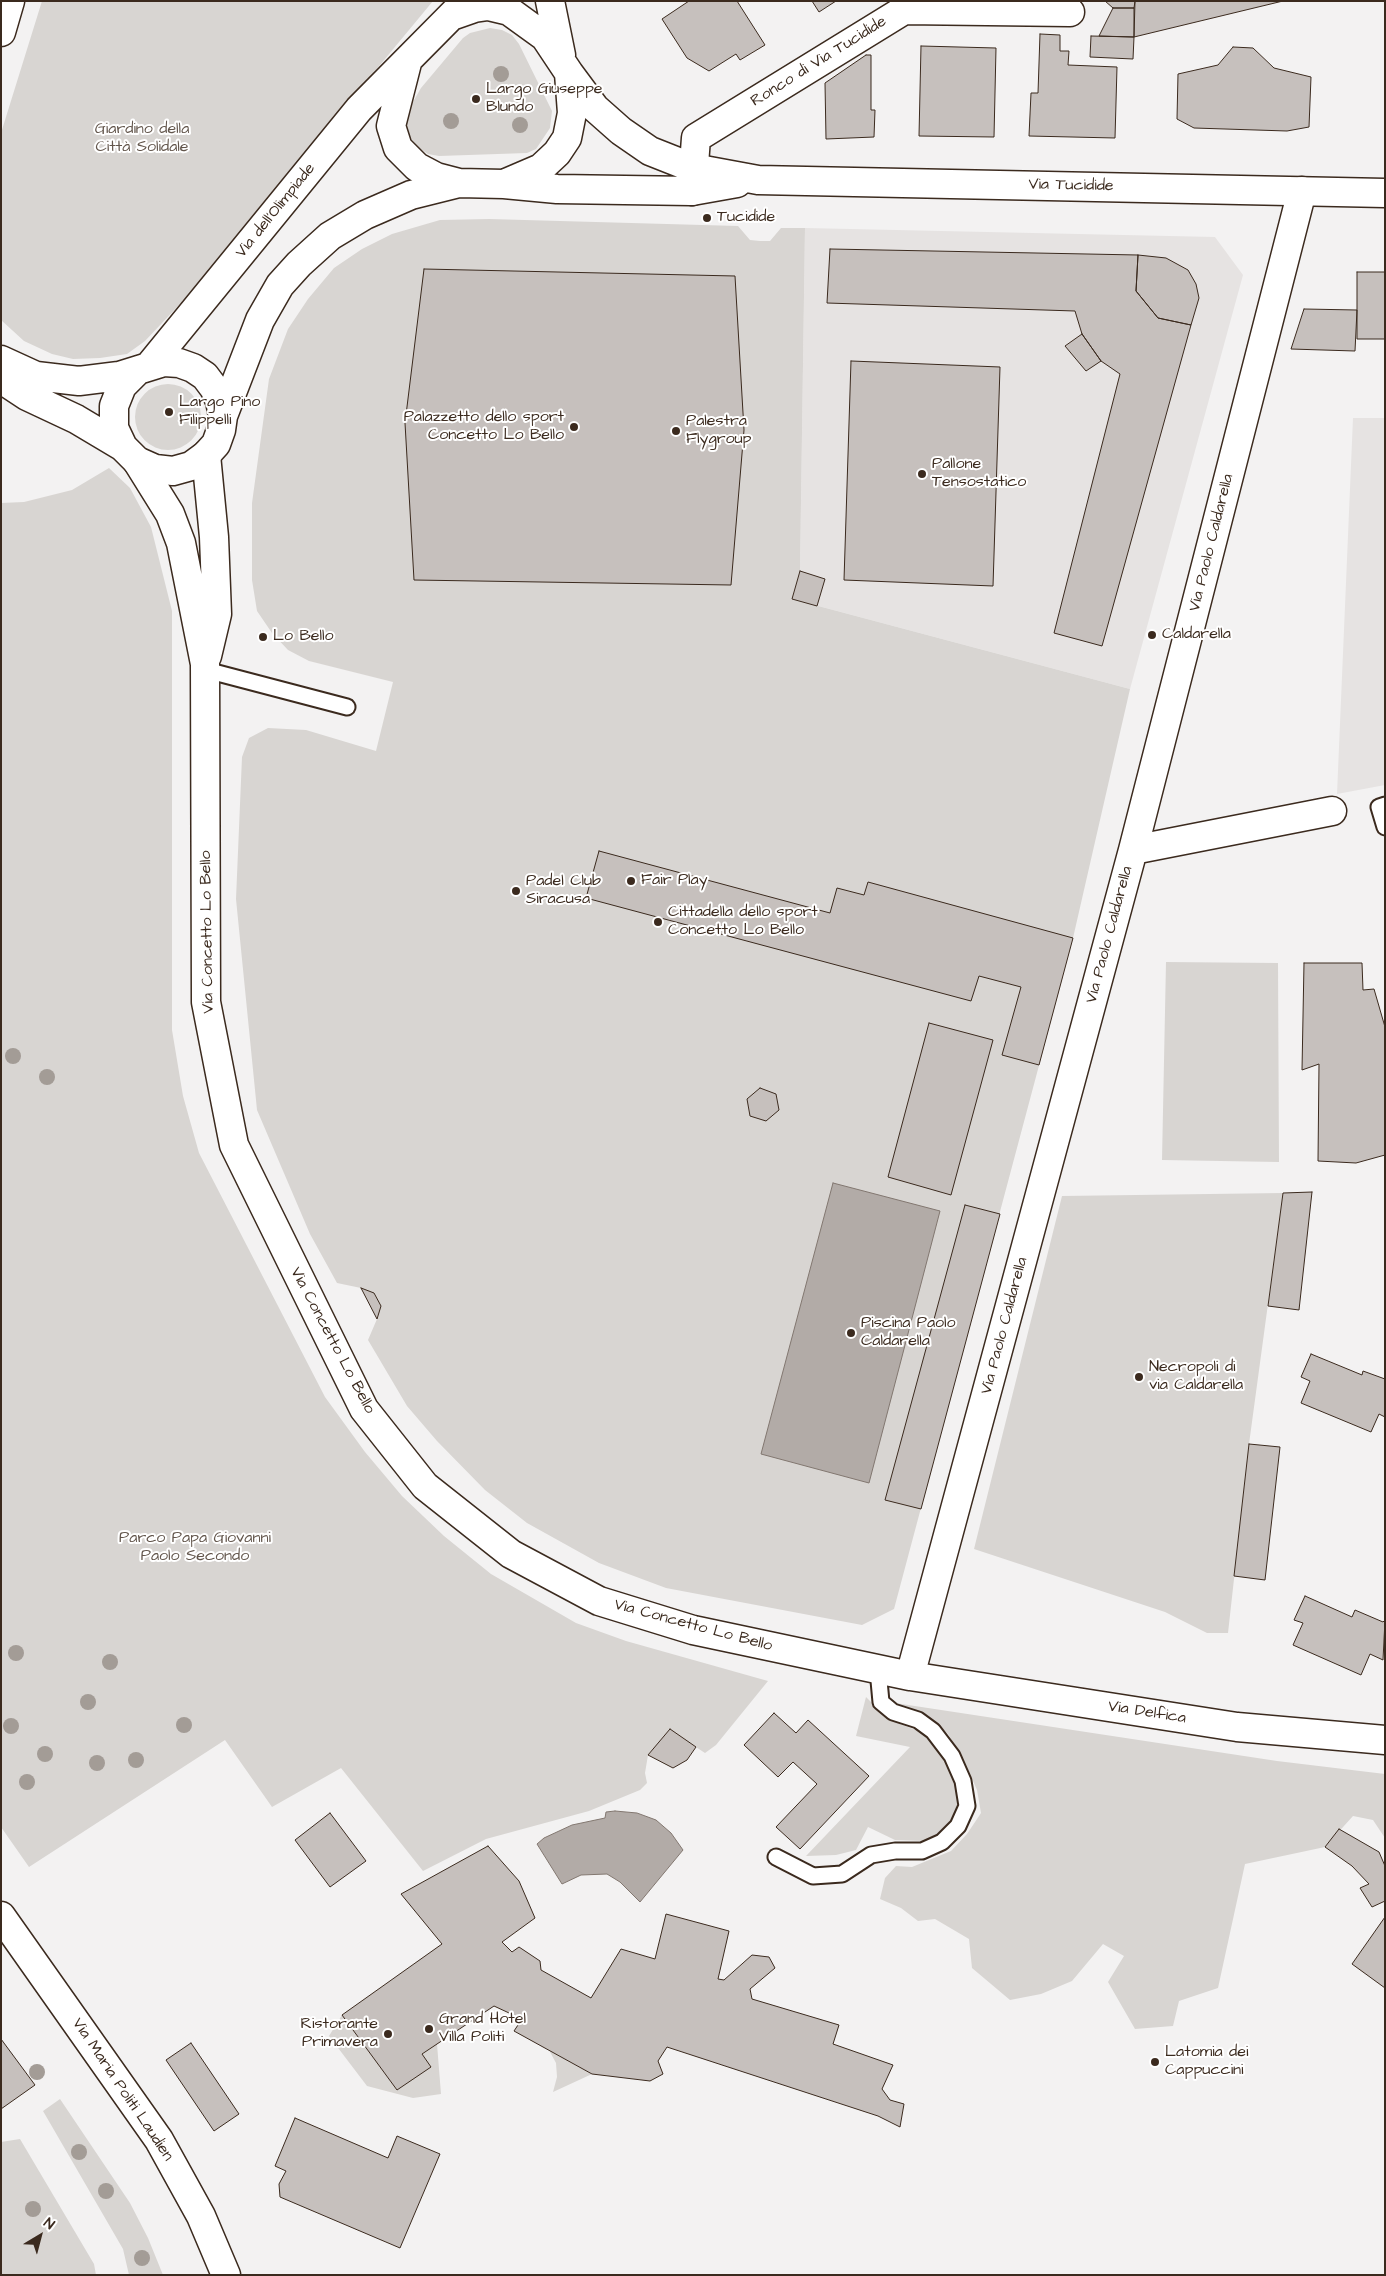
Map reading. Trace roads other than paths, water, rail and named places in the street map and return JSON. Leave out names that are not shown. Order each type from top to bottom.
[{"type":"street","points":[[1,32],[10,1]]},
{"type":"street","points":[[504,184],[541,168],[557,154],[567,138],[572,113],[565,66],[550,1]]},
{"type":"street","points":[[460,8],[488,6],[508,11],[545,37],[595,108],[621,131],[692,179]]},
{"type":"street","name":"Ronco di Via Tucidide","points":[[692,179],[696,138],[904,10],[954,7],[1070,12]]},
{"type":"street","name":"Via dell'Olimpiade","points":[[143,368],[359,109],[460,8]]},
{"type":"street","points":[[407,62],[391,126],[398,148],[417,167],[459,184]]},
{"type":"street","points":[[1,379],[27,396],[76,419],[155,469],[173,471],[191,466],[206,455],[216,444],[223,416],[260,320],[280,285],[299,264],[330,236],[366,215],[411,195],[459,184],[504,184],[557,189],[692,179]]},
{"type":"street","name":"Via Tucidide","points":[[692,179],[1385,193]]},
{"type":"street","name":"Via Paolo Caldarella","points":[[910,1676],[1133,850],[1302,191]]},
{"type":"street","points":[[1,360],[36,376],[59,380],[104,379],[164,362],[179,363],[193,368],[205,376],[214,388],[220,401],[223,416]]},
{"type":"street","points":[[143,368],[122,386],[114,406],[114,428],[170,514],[181,543],[206,667]]},
{"type":"street","points":[[206,455],[214,537],[217,614],[206,667]]},
{"type":"street","name":"Via Concetto Lo Bello","points":[[206,667],[206,1002],[234,1145],[364,1409],[425,1486],[511,1554],[599,1601],[693,1630],[910,1676]]},
{"type":"street","points":[[1133,850],[1332,812]]},
{"type":"street","name":"Via Delfica","points":[[910,1676],[1237,1727],[1385,1740]]},
{"type":"street","name":"Via Maria Politi Laudien","points":[[1,1916],[159,2140],[201,2216],[226,2275]]},
{"type":"lane","points":[[206,667],[347,708]]},
{"type":"lane","points":[[1385,805],[1378,807],[1385,827]]},
{"type":"lane","points":[[776,1857],[813,1876],[842,1874],[871,1855],[895,1850],[922,1851],[942,1842],[958,1826],[967,1806],[963,1781],[952,1756],[933,1731],[918,1720],[892,1712],[880,1702],[878,1670]]},
{"type":"place","name":"Largo Giuseppe Blundo","points":[[476,99]]},
{"type":"place","name":"Tucidide","points":[[707,218]]},
{"type":"place","name":"Largo Pino Filippelli","points":[[169,412]]},
{"type":"place","name":"Palazzetto dello sport Concetto Lo Bello","points":[[574,427]]},
{"type":"place","name":"Palestra Flygroup","points":[[676,431]]},
{"type":"place","name":"Pallone Tensostatico","points":[[922,474]]},
{"type":"place","name":"Caldarella","points":[[1152,635]]},
{"type":"place","name":"Lo Bello","points":[[263,637]]},
{"type":"place","name":"Fair Play","points":[[631,881]]},
{"type":"place","name":"Padel Club Siracusa","points":[[516,891]]},
{"type":"place","name":"Cittadella dello sport Concetto Lo Bello","points":[[658,922]]},
{"type":"place","name":"Piscina Paolo Caldarella","points":[[851,1333]]},
{"type":"place","name":"Necropoli di via Caldarella","points":[[1139,1377]]},
{"type":"place","name":"Grand Hotel Villa Politi","points":[[429,2029]]},
{"type":"place","name":"Ristorante Primavera","points":[[388,2034]]},
{"type":"place","name":"Latomia dei Cappuccini","points":[[1155,2062]]},
{"type":"park label","name":"Giardino della Città Solidale","points":[[142,139]]},
{"type":"park label","name":"Parco Papa Giovanni Paolo Secondo","points":[[195,1548]]}]
